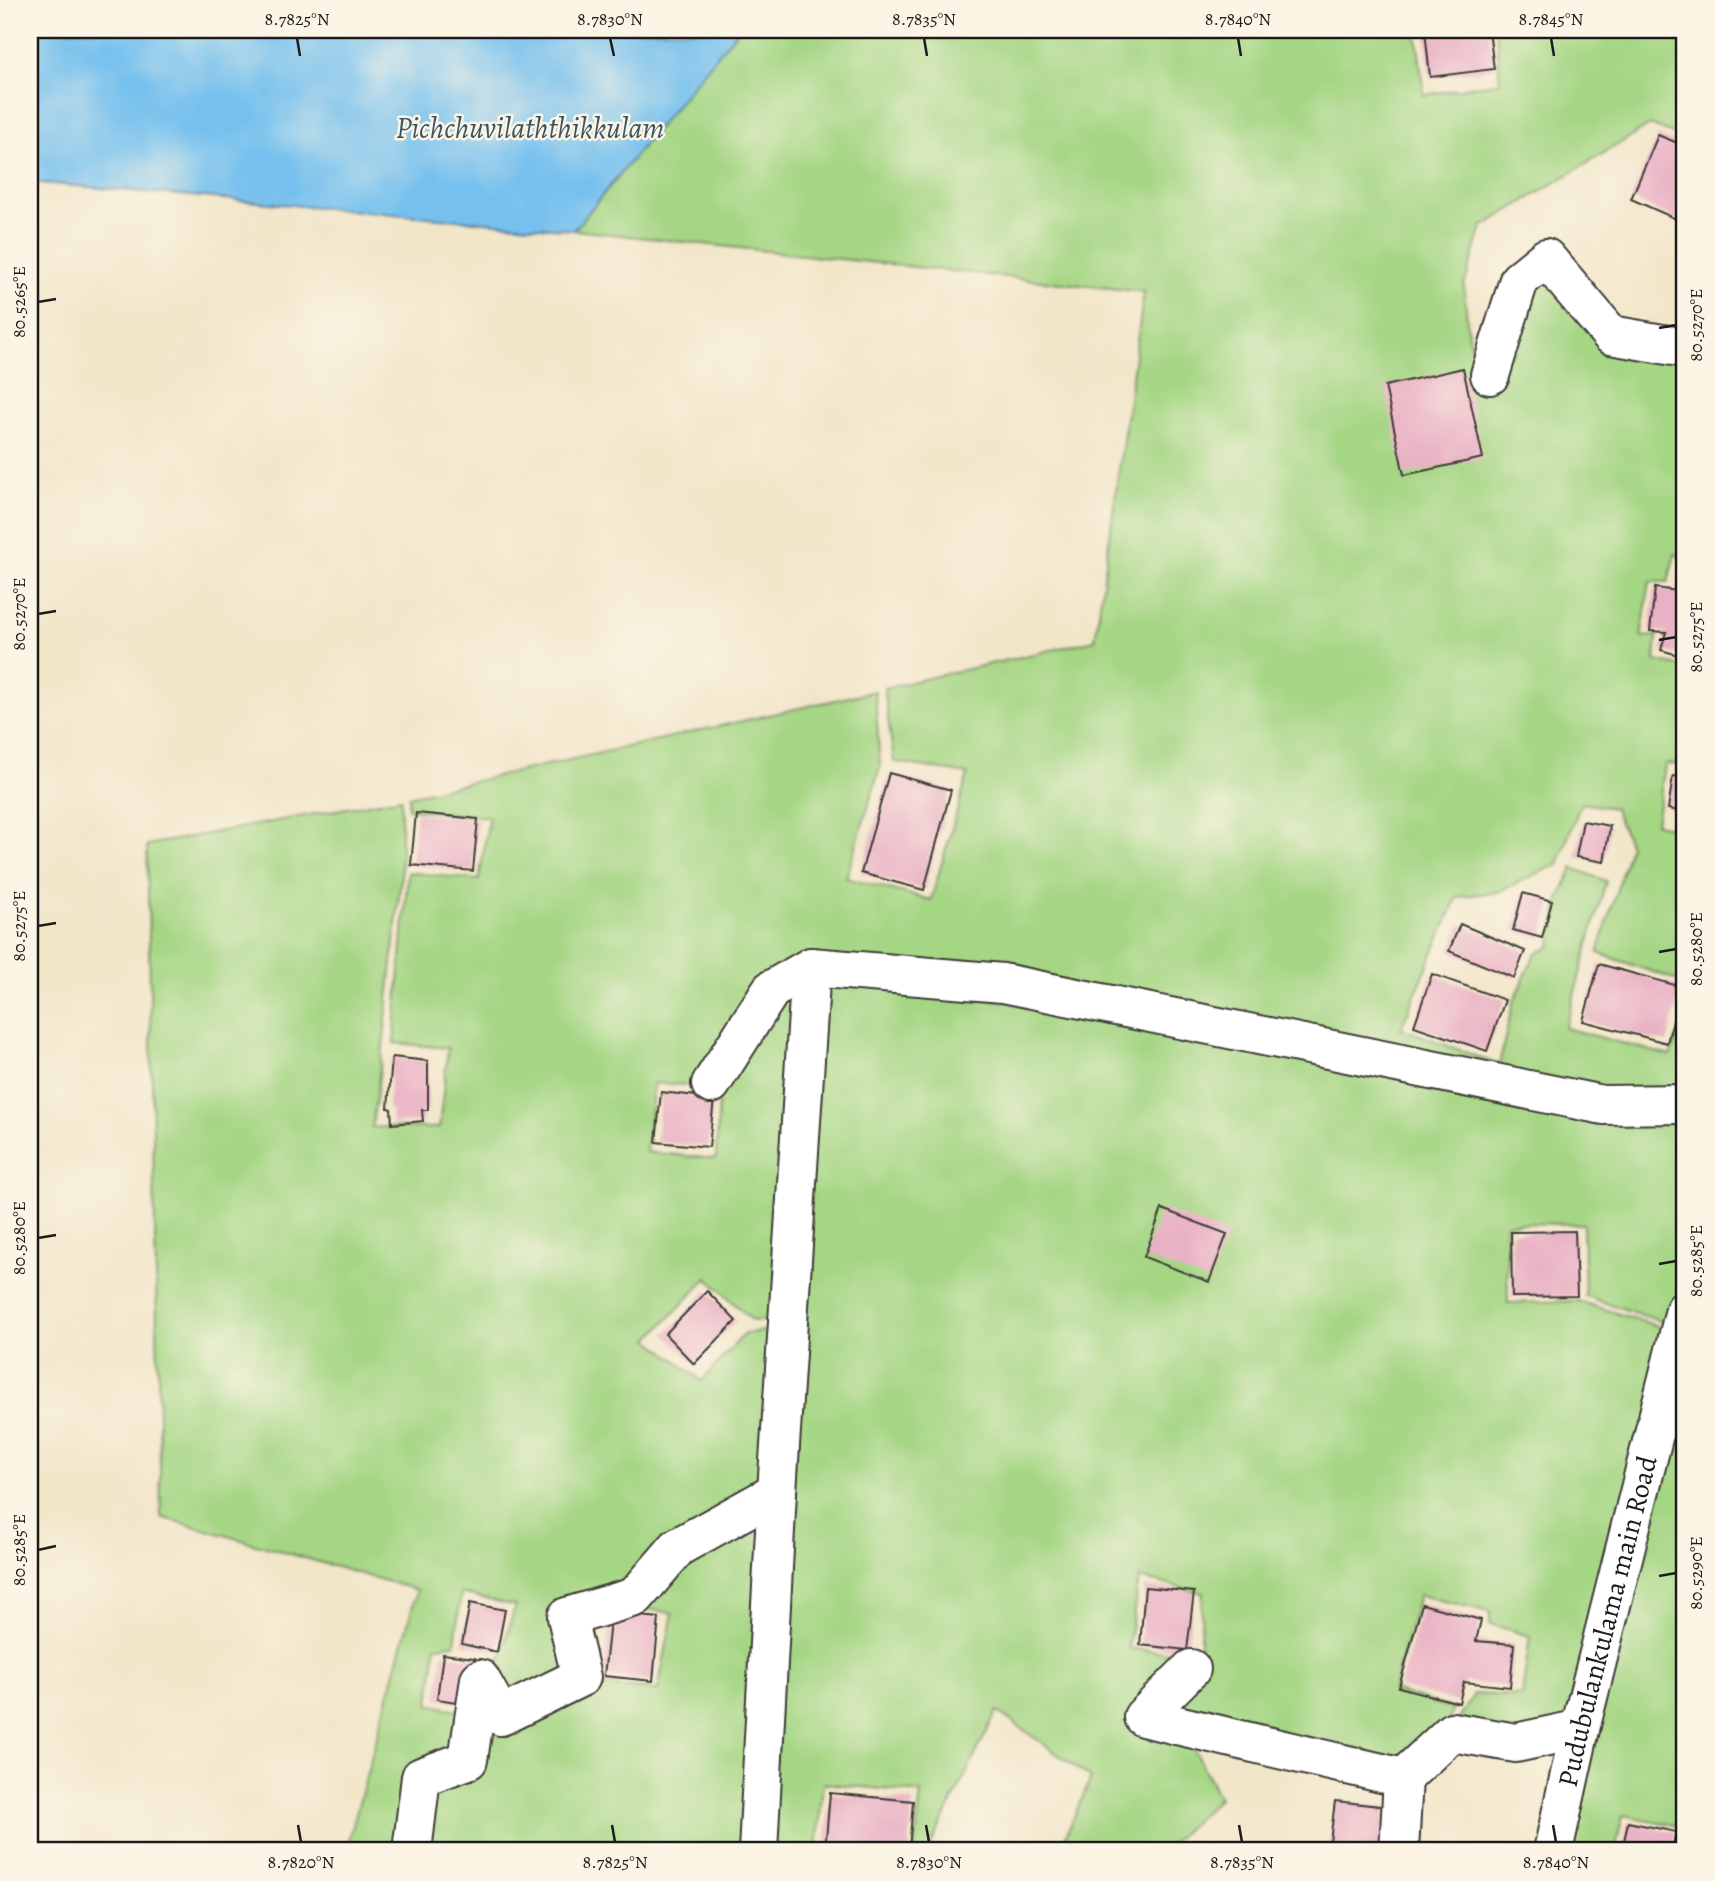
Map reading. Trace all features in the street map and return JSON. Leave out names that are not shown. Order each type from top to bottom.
[{"type":"street","points":[[1490,375],[1519,280],[1546,258],[1611,335],[1685,348]]},
{"type":"street","points":[[758,1851],[777,1492],[811,967]]},
{"type":"street","points":[[711,1084],[771,990],[811,967],[1003,983],[1603,1105],[1685,1104]]},
{"type":"street","name":"Pudubulankulama main Road","points":[[1553,1851],[1580,1730],[1683,1328]]},
{"type":"street","points":[[412,1851],[421,1777],[468,1760],[480,1679],[501,1716],[581,1677],[566,1617],[635,1597],[678,1547],[777,1492]]},
{"type":"street","points":[[1191,1669],[1143,1717],[1403,1778]]},
{"type":"street","points":[[1399,1851],[1403,1778],[1452,1732],[1516,1743],[1580,1730]]},
{"type":"green space","points":[[738,30],[1416,30],[1424,95],[1500,82],[1496,30],[1685,30],[1685,139],[1650,125],[1482,227],[1464,286],[1468,332],[1479,378],[1494,383],[1523,288],[1545,269],[1606,342],[1685,354],[1685,558],[1675,554],[1668,582],[1650,582],[1641,637],[1657,636],[1655,661],[1685,667],[1685,765],[1665,764],[1656,824],[1685,830],[1685,983],[1598,953],[1630,846],[1614,808],[1581,803],[1558,864],[1498,892],[1457,897],[1401,1028],[1499,1065],[1513,1003],[1535,954],[1550,947],[1560,897],[1573,868],[1606,881],[1565,1028],[1670,1056],[1685,1016],[1685,1097],[1605,1099],[1412,1061],[1242,1018],[998,975],[812,958],[768,983],[705,1086],[654,1083],[646,1152],[716,1159],[719,1090],[776,994],[805,978],[784,1320],[753,1321],[707,1278],[649,1339],[702,1381],[745,1333],[783,1329],[771,1486],[673,1542],[629,1588],[561,1609],[573,1673],[503,1708],[491,1673],[502,1654],[515,1606],[461,1593],[455,1644],[436,1646],[429,1704],[467,1712],[461,1754],[415,1773],[407,1851],[346,1851],[417,1590],[161,1517],[147,845],[401,798],[401,877],[372,1127],[439,1128],[448,1048],[394,1043],[408,872],[479,880],[489,817],[408,809],[409,796],[875,691],[880,768],[846,878],[931,900],[968,774],[894,762],[884,688],[1095,640],[1144,292],[574,230]]},
{"type":"green space","points":[[814,972],[1685,1107],[1685,1290],[1675,1326],[1585,1296],[1583,1224],[1506,1223],[1508,1303],[1578,1301],[1673,1331],[1577,1720],[1515,1733],[1457,1723],[1474,1694],[1522,1696],[1530,1636],[1490,1624],[1490,1612],[1419,1595],[1393,1690],[1453,1709],[1447,1727],[1401,1769],[1162,1710],[1198,1669],[1203,1593],[1139,1578],[1128,1648],[1183,1654],[1133,1718],[1187,1735],[1219,1798],[1163,1851],[1059,1851],[1091,1778],[997,1711],[928,1851],[914,1851],[921,1793],[823,1783],[817,1851],[766,1851]]},
{"type":"green space","points":[[1685,1341],[1685,1851],[1679,1851],[1684,1827],[1623,1815],[1615,1851],[1558,1851]]},
{"type":"green space","points":[[771,1500],[753,1851],[419,1851],[429,1781],[474,1762],[480,1697],[589,1685],[658,1690],[673,1613],[631,1607]]},
{"type":"water","name":"Pichchuvilaththikkulam","points":[[30,30],[738,30],[574,230],[30,182]]},
{"type":"building","points":[[1425,30],[1489,30],[1494,69],[1430,77]]},
{"type":"building","points":[[1658,135],[1685,146],[1685,223],[1631,199]]},
{"type":"building","points":[[1463,368],[1483,458],[1404,475],[1385,386]]},
{"type":"building","points":[[1683,570],[1685,657],[1661,650],[1666,632],[1650,631],[1655,588],[1677,591]]},
{"type":"building","points":[[889,773],[951,790],[924,890],[861,873]]},
{"type":"building","points":[[1673,776],[1685,778],[1685,812],[1668,809]]},
{"type":"building","points":[[416,813],[478,819],[473,871],[411,865]]},
{"type":"building","points":[[1583,821],[1610,826],[1604,862],[1576,857]]},
{"type":"building","points":[[1523,893],[1552,901],[1542,938],[1513,930]]},
{"type":"building","points":[[1460,924],[1525,951],[1514,978],[1449,951]]},
{"type":"building","points":[[1599,964],[1682,987],[1667,1043],[1583,1021]]},
{"type":"building","points":[[1432,974],[1505,1000],[1487,1051],[1414,1026]]},
{"type":"building","points":[[392,1057],[428,1061],[428,1110],[422,1110],[423,1121],[392,1124],[391,1109],[388,1108]]},
{"type":"building","points":[[661,1092],[714,1098],[709,1147],[656,1142]]},
{"type":"building","points":[[1162,1209],[1227,1234],[1209,1282],[1144,1257]]},
{"type":"building","points":[[1575,1231],[1577,1296],[1512,1297],[1511,1232]]},
{"type":"building","points":[[707,1291],[736,1321],[694,1364],[665,1334]]},
{"type":"building","points":[[1145,1587],[1194,1592],[1187,1650],[1140,1645]]},
{"type":"building","points":[[470,1603],[505,1610],[497,1652],[462,1644]]},
{"type":"building","points":[[1422,1604],[1481,1620],[1476,1641],[1514,1644],[1510,1687],[1464,1682],[1459,1703],[1399,1687]]},
{"type":"building","points":[[611,1613],[659,1618],[653,1681],[604,1676]]},
{"type":"building","points":[[443,1654],[475,1658],[469,1704],[437,1699]]},
{"type":"building","points":[[830,1793],[913,1801],[909,1851],[825,1851]]},
{"type":"building","points":[[1335,1801],[1388,1807],[1383,1851],[1329,1850]]},
{"type":"building","points":[[1628,1822],[1676,1832],[1672,1851],[1622,1851]]}]
